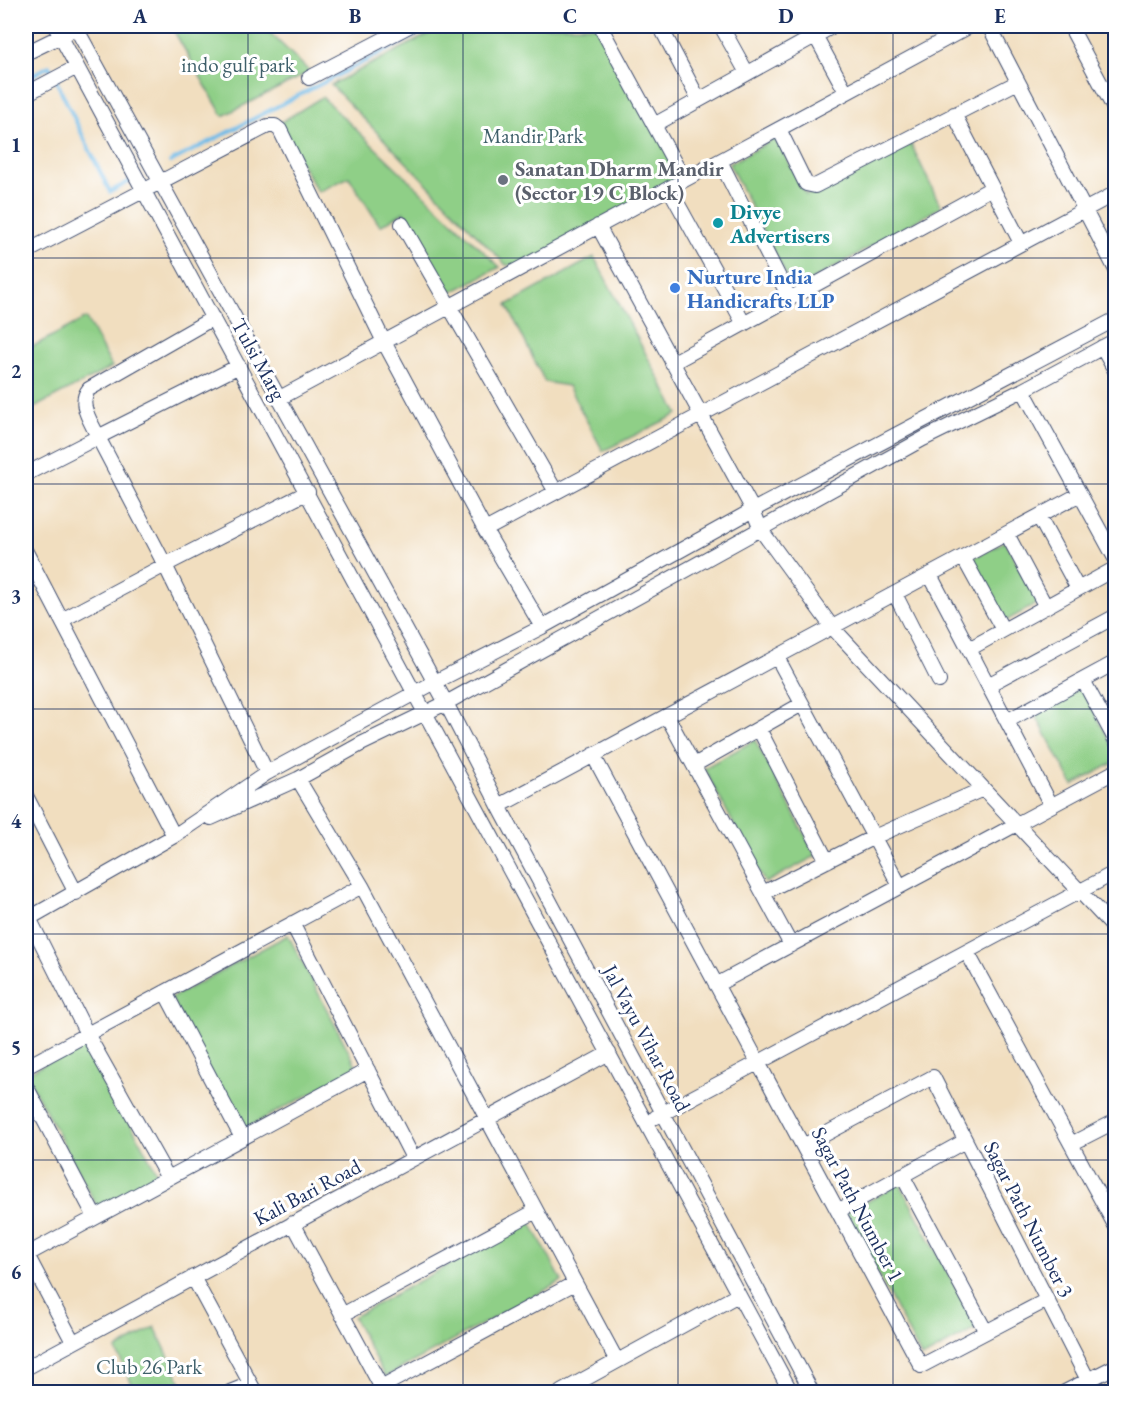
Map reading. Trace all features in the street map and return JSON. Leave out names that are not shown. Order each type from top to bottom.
[{"type":"street","points":[[26,53],[58,31],[79,26]]},
{"type":"street","name":"Tulsi Marg","points":[[79,26],[160,182],[446,703]]},
{"type":"street","points":[[600,26],[684,180]]},
{"type":"street","points":[[660,26],[699,100]]},
{"type":"street","points":[[721,26],[747,73]]},
{"type":"street","points":[[654,125],[747,73],[813,30],[833,26]]},
{"type":"street","points":[[278,399],[970,26]]},
{"type":"street","points":[[989,26],[1116,270]]},
{"type":"street","points":[[1070,26],[1116,112]]},
{"type":"street","points":[[309,78],[402,27]]},
{"type":"street","points":[[813,30],[846,92]]},
{"type":"street","name":"Tulsi Marg","points":[[58,31],[71,70],[144,190],[426,714]]},
{"type":"street","points":[[26,94],[71,70]]},
{"type":"street","points":[[779,129],[806,184],[815,186],[1018,82]]},
{"type":"street","points":[[954,114],[1021,243]]},
{"type":"street","points":[[27,246],[144,190],[260,130],[275,126],[280,130],[384,342],[485,530],[542,627]]},
{"type":"street","points":[[720,161],[790,299]]},
{"type":"street","points":[[669,188],[744,324]]},
{"type":"street","points":[[672,363],[992,188]]},
{"type":"street","points":[[485,530],[1116,193]]},
{"type":"street","points":[[402,224],[556,492]]},
{"type":"street","points":[[598,226],[753,510],[761,530],[832,627],[1116,930]]},
{"type":"street","points":[[213,318],[89,389],[84,395],[83,404],[267,773]]},
{"type":"street","points":[[168,1178],[87,1034],[27,919],[174,836],[267,773],[542,627],[753,510],[1116,319]]},
{"type":"street","points":[[174,836],[298,778],[426,714],[923,440],[1116,340]]},
{"type":"street","points":[[1102,347],[1116,372]]},
{"type":"street","points":[[26,474],[239,366]]},
{"type":"street","points":[[1023,390],[1116,560]]},
{"type":"street","points":[[62,620],[308,492]]},
{"type":"street","points":[[499,806],[1080,494]]},
{"type":"street","points":[[1039,516],[1078,589]]},
{"type":"street","points":[[1007,534],[1046,606]]},
{"type":"street","points":[[26,552],[174,836]]},
{"type":"street","points":[[963,557],[1003,630]]},
{"type":"street","points":[[969,649],[1116,568]]},
{"type":"street","points":[[930,575],[1051,805]]},
{"type":"street","points":[[895,594],[939,681]]},
{"type":"street","points":[[988,685],[1116,616]]},
{"type":"street","points":[[777,657],[900,886]]},
{"type":"street","points":[[1007,721],[1116,662]]},
{"type":"street","points":[[1083,680],[1116,741]]},
{"type":"street","name":"Jal Vayu Vihar Road","points":[[446,703],[812,1392]]},
{"type":"street","points":[[694,765],[802,704]]},
{"type":"street","name":"Jal Vayu Vihar Road","points":[[426,714],[791,1392]]},
{"type":"street","points":[[667,716],[791,945]]},
{"type":"street","points":[[353,726],[362,744]]},
{"type":"street","points":[[759,729],[827,861]]},
{"type":"street","name":"Sagar Path Number 1","points":[[593,755],[921,1366],[986,1332]]},
{"type":"street","points":[[716,985],[1116,771]]},
{"type":"street","points":[[298,778],[362,886],[617,1361]]},
{"type":"street","points":[[763,893],[874,837],[983,789]]},
{"type":"street","points":[[26,796],[76,893]]},
{"type":"street","points":[[647,1123],[1116,872]]},
{"type":"street","points":[[26,1067],[362,886]]},
{"type":"street","points":[[292,923],[413,1158]]},
{"type":"street","points":[[967,952],[1116,1227]]},
{"type":"street","points":[[165,992],[242,1138]]},
{"type":"street","name":"Kali Bari Road","points":[[26,1368],[609,1053]]},
{"type":"street","points":[[73,1342],[26,1254],[368,1070]]},
{"type":"street","name":"Sagar Path Number 3","points":[[803,1146],[933,1077],[1088,1380]]},
{"type":"street","points":[[26,1086],[95,1217]]},
{"type":"street","points":[[1071,1144],[1116,1120]]},
{"type":"street","points":[[838,1211],[965,1141]]},
{"type":"street","points":[[902,1175],[986,1332],[1047,1300]]},
{"type":"street","points":[[342,1315],[536,1212]]},
{"type":"street","points":[[293,1223],[382,1390],[575,1282]]},
{"type":"street","points":[[193,1277],[253,1388],[230,1392]]},
{"type":"street","points":[[561,1392],[738,1295]]},
{"type":"street","points":[[1065,1392],[1116,1366]]},
{"type":"green space","name":"indo gulf park","points":[[171,26],[263,26],[310,72],[223,116]]},
{"type":"green space","name":"Mandir Park","points":[[444,26],[598,26],[684,180],[525,265],[506,265],[331,85]]},
{"type":"green space","points":[[322,97],[500,267],[450,293],[404,212],[380,226],[349,177],[318,192],[278,124]]},
{"type":"green space","points":[[776,138],[806,195],[911,144],[941,207],[794,290],[729,164]]},
{"type":"green space","points":[[594,257],[678,414],[603,451],[568,386],[545,382],[507,305]]},
{"type":"green space","points":[[86,318],[112,367],[26,412],[26,350]]},
{"type":"green space","points":[[1005,541],[1038,603],[1004,622],[971,559]]},
{"type":"green space","points":[[1081,687],[1115,751],[1115,762],[1073,785],[1034,712]]},
{"type":"green space","points":[[755,740],[816,856],[765,883],[704,768]]},
{"type":"green space","points":[[288,935],[358,1069],[240,1131],[171,998]]},
{"type":"green space","points":[[86,1041],[158,1175],[98,1208],[26,1074]]},
{"type":"green space","points":[[900,1184],[977,1328],[922,1358],[846,1213]]},
{"type":"green space","points":[[530,1221],[562,1281],[385,1377],[353,1317]]},
{"type":"green space","name":"Club 26 Park","points":[[155,1327],[185,1392],[136,1392],[116,1350]]},
{"type":"waterway","points":[[170,162],[433,26]]},
{"type":"waterway","points":[[26,79],[49,66],[110,192],[132,180]]},
{"type":"place","name":"Sanatan Dharm Mandir (Sector 19 C Block)","points":[[503,180]]},
{"type":"place","name":"Divye Advertisers","points":[[718,223]]},
{"type":"place","name":"Nurture India Handicrafts LLP","points":[[675,288]]}]
